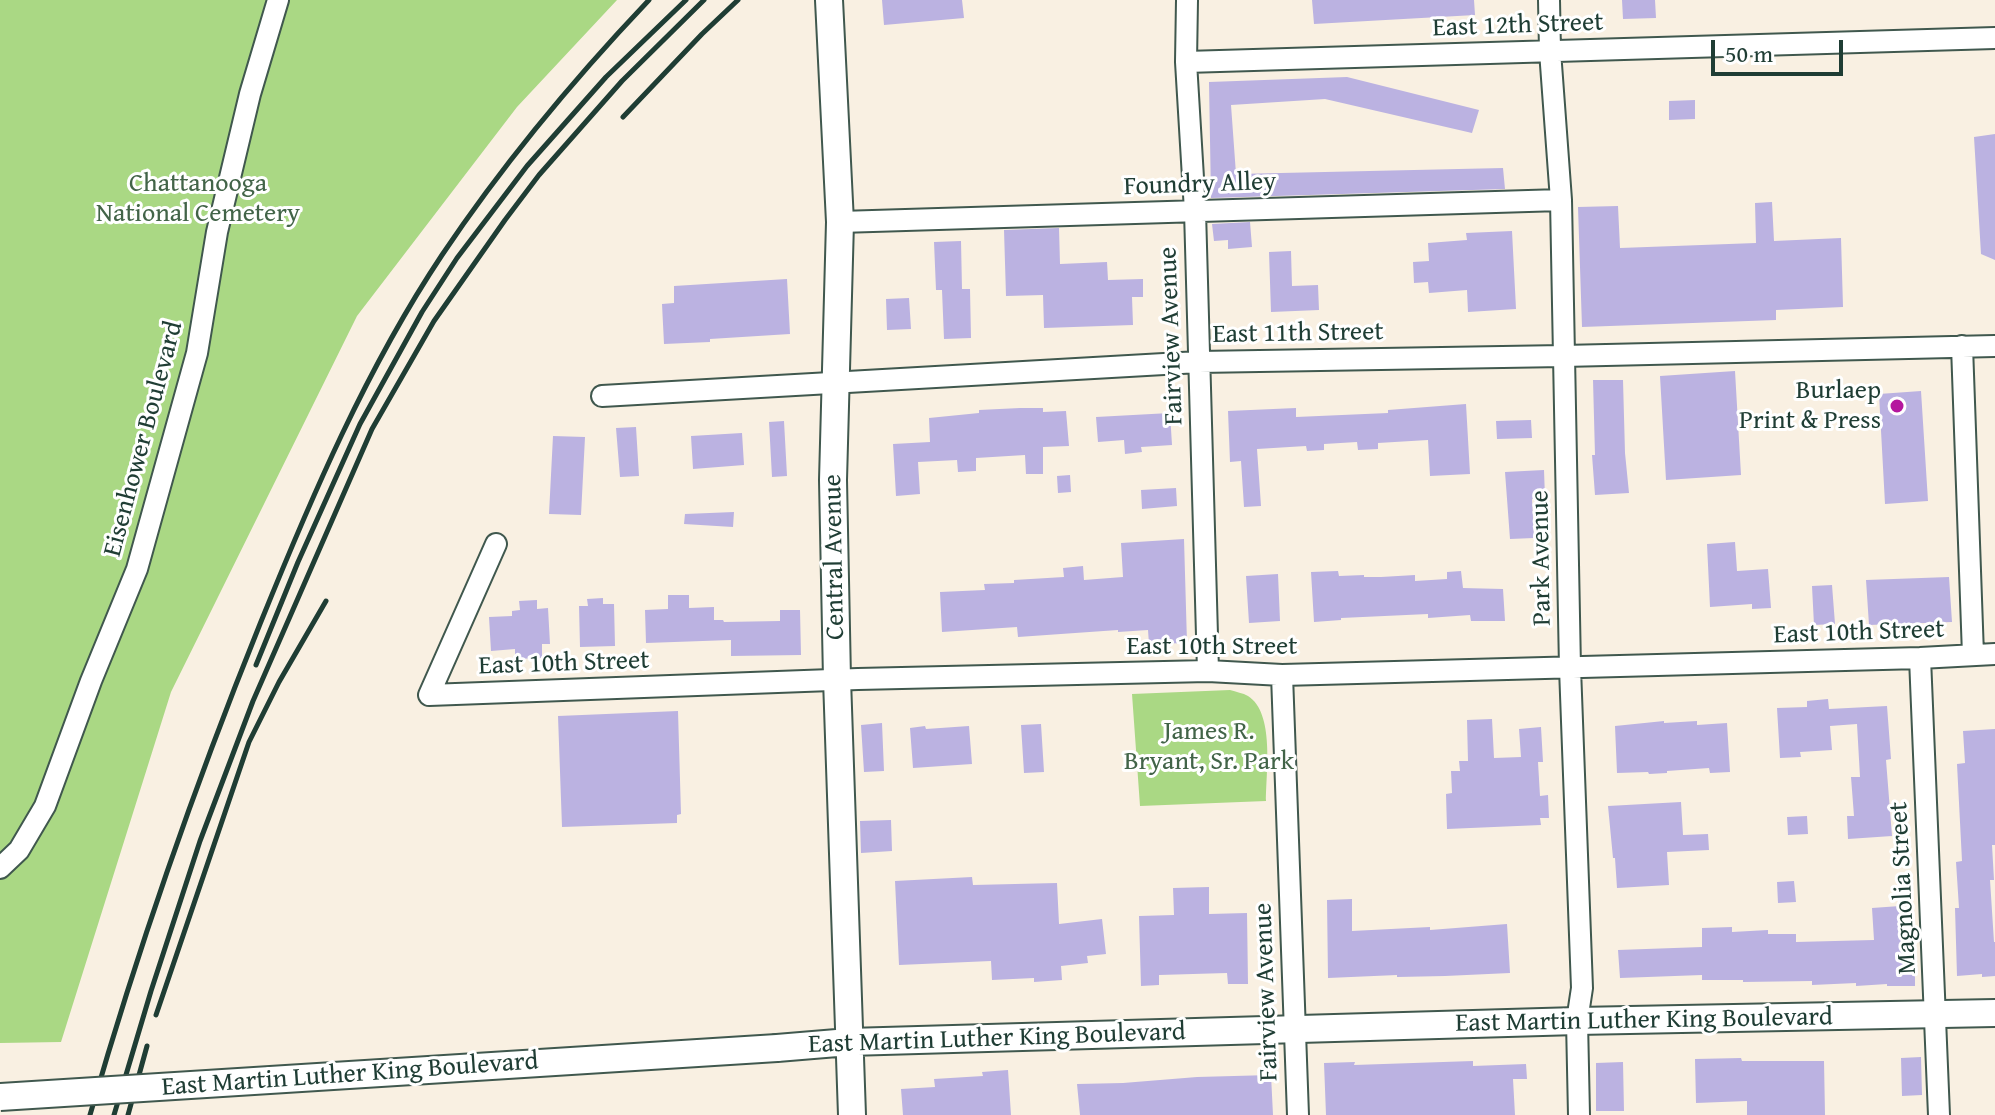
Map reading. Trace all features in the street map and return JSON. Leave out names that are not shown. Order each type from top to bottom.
[{"type":"main road","name":"Central Avenue","points":[[829,0],[840,222],[833,480],[852,1115]]},
{"type":"main road","name":"East Martin Luther King Boulevard","points":[[0,1097],[849,1042],[1294,1028],[1995,1013]]},
{"type":"street","name":"Eisenhower Boulevard","points":[[0,868],[19,850],[45,806],[137,569],[197,353],[217,232],[250,94],[278,0]]},
{"type":"street","name":"Fairview Avenue","points":[[1187,0],[1186,62],[1195,211],[1208,671]]},
{"type":"street","name":"Park Avenue","points":[[1549,0],[1561,200],[1570,668],[1582,988],[1577,1021],[1579,1115]]},
{"type":"street","name":"East 12th Street","points":[[1186,62],[1995,38]]},
{"type":"street","name":"Foundry Alley","points":[[840,222],[1561,200]]},
{"type":"street","points":[[1962,346],[1973,655]]},
{"type":"street","name":"East 11th Street","points":[[602,396],[1199,362],[1995,346]]},
{"type":"street","name":"East 10th Street","points":[[496,544],[429,695],[837,679],[1208,671],[1282,675],[1995,654]]},
{"type":"street","name":"Magnolia Street","points":[[1920,658],[1939,1115]]},
{"type":"street","name":"Fairview Avenue","points":[[1282,675],[1298,1115]]},
{"type":"green space","name":"Chattanooga National Cemetery","points":[[0,0],[617,0],[517,107],[357,316],[171,692],[61,1042],[0,1043]]},
{"type":"green space","name":"James R. Bryant, Sr. Park","points":[[1230,690],[1248,696],[1257,704],[1262,716],[1267,744],[1266,801],[1140,806],[1132,694]]},
{"type":"building","points":[[882,0],[962,0],[964,18],[884,25]]},
{"type":"building","points":[[1312,0],[1474,0],[1475,15],[1314,24]]},
{"type":"building","points":[[1622,0],[1655,0],[1656,18],[1623,19]]},
{"type":"building","points":[[1347,77],[1479,110],[1472,133],[1325,99],[1231,105],[1236,174],[1503,168],[1505,189],[1211,198],[1209,82]]},
{"type":"building","points":[[1695,100],[1695,119],[1669,120],[1669,101]]},
{"type":"building","points":[[1995,134],[1995,260],[1981,254],[1974,137]]},
{"type":"building","points":[[1772,202],[1774,241],[1841,238],[1843,307],[1776,310],[1776,320],[1582,327],[1578,207],[1618,206],[1620,248],[1756,243],[1755,203]]},
{"type":"building","points":[[1250,222],[1252,247],[1228,249],[1228,240],[1214,241],[1212,224]]},
{"type":"building","points":[[1059,228],[1060,264],[1107,262],[1108,280],[1143,279],[1143,297],[1132,297],[1133,325],[1044,328],[1043,295],[1006,296],[1004,230]]},
{"type":"building","points":[[1512,231],[1516,309],[1468,312],[1467,290],[1429,293],[1428,282],[1414,283],[1413,262],[1429,261],[1428,243],[1467,240],[1466,233]]},
{"type":"building","points":[[961,241],[962,289],[970,289],[971,338],[944,339],[942,290],[936,290],[934,242]]},
{"type":"building","points":[[1291,251],[1292,286],[1318,285],[1319,310],[1271,312],[1269,252]]},
{"type":"building","points":[[787,279],[790,334],[664,344],[662,304],[674,303],[674,286]]},
{"type":"building","points":[[909,298],[911,329],[887,330],[886,299]]},
{"type":"building","points":[[1735,371],[1741,475],[1666,480],[1660,376]]},
{"type":"building","points":[[1593,380],[1623,380],[1629,493],[1595,495]]},
{"type":"building","points":[[1921,391],[1928,501],[1885,504],[1879,394]]},
{"type":"building","points":[[1466,404],[1470,474],[1430,476],[1428,440],[1378,443],[1378,449],[1358,450],[1357,442],[1324,444],[1324,450],[1307,451],[1306,446],[1257,449],[1261,506],[1244,507],[1241,461],[1230,462],[1228,411],[1296,408],[1296,417],[1388,413],[1388,410]]},
{"type":"building","points":[[1043,408],[1043,412],[1066,411],[1069,446],[1043,447],[1043,474],[1026,474],[1025,455],[976,458],[976,471],[958,472],[957,460],[918,462],[920,494],[896,496],[893,444],[930,442],[929,418],[979,413],[979,410]]},
{"type":"building","points":[[1170,413],[1172,445],[1141,447],[1142,452],[1125,454],[1124,440],[1098,442],[1096,417]]},
{"type":"building","points":[[1531,420],[1532,438],[1497,439],[1496,421]]},
{"type":"building","points":[[784,421],[787,476],[772,477],[769,422]]},
{"type":"building","points":[[636,427],[639,476],[620,477],[616,428]]},
{"type":"building","points":[[742,433],[744,465],[693,469],[691,436]]},
{"type":"building","points":[[553,436],[585,437],[581,515],[549,514]]},
{"type":"building","points":[[1544,470],[1545,498],[1532,499],[1534,538],[1510,539],[1505,472]]},
{"type":"building","points":[[1070,475],[1071,492],[1058,493],[1057,476]]},
{"type":"building","points":[[1176,488],[1177,506],[1142,509],[1141,490]]},
{"type":"building","points":[[734,512],[733,527],[684,524],[685,514]]},
{"type":"building","points":[[1184,539],[1187,643],[1149,644],[1148,630],[1018,637],[1017,627],[942,632],[940,592],[985,590],[984,584],[1064,577],[1063,568],[1083,566],[1084,580],[1123,577],[1121,543]]},
{"type":"building","points":[[1735,542],[1737,571],[1768,569],[1771,608],[1752,609],[1752,604],[1710,607],[1707,544]]},
{"type":"building","points":[[1338,571],[1339,576],[1415,575],[1415,581],[1447,579],[1447,572],[1461,571],[1463,588],[1503,589],[1505,621],[1471,621],[1470,615],[1428,618],[1428,614],[1314,622],[1311,572]]},
{"type":"building","points":[[1278,574],[1280,621],[1249,623],[1246,576]]},
{"type":"building","points":[[1949,577],[1952,622],[1869,625],[1866,580]]},
{"type":"building","points":[[1832,585],[1835,624],[1814,625],[1812,586]]},
{"type":"building","points":[[668,595],[689,595],[689,608],[714,607],[714,620],[724,622],[780,621],[780,610],[800,610],[801,655],[731,656],[731,640],[646,643],[645,610],[668,609]]},
{"type":"building","points":[[603,598],[603,604],[614,604],[615,646],[580,647],[579,606],[588,606],[587,599]]},
{"type":"building","points":[[537,600],[537,609],[548,608],[550,644],[542,644],[542,658],[515,659],[515,649],[491,651],[489,617],[512,616],[512,611],[520,610],[519,601]]},
{"type":"building","points":[[1828,699],[1829,709],[1887,706],[1891,759],[1886,760],[1892,836],[1848,839],[1847,816],[1854,816],[1851,777],[1860,777],[1857,724],[1830,726],[1832,750],[1800,752],[1801,757],[1780,758],[1777,708],[1807,707],[1807,701]]},
{"type":"building","points":[[678,711],[681,814],[677,815],[677,823],[562,827],[558,716]]},
{"type":"building","points":[[1492,719],[1494,758],[1521,757],[1519,729],[1541,727],[1543,762],[1538,762],[1540,796],[1548,795],[1549,818],[1540,818],[1541,825],[1447,829],[1446,794],[1452,793],[1451,771],[1460,771],[1459,761],[1468,761],[1467,720]]},
{"type":"building","points":[[1697,721],[1697,725],[1727,723],[1730,772],[1710,773],[1709,768],[1649,774],[1617,773],[1615,726]]},
{"type":"building","points":[[882,723],[884,771],[864,772],[861,725]]},
{"type":"building","points":[[1041,724],[1044,772],[1024,773],[1021,725]]},
{"type":"building","points":[[925,726],[926,729],[969,726],[972,764],[913,768],[910,728]]},
{"type":"building","points":[[1995,729],[1994,880],[1990,880],[1995,976],[1957,976],[1955,908],[1959,908],[1956,862],[1962,861],[1957,764],[1965,763],[1963,731]]},
{"type":"building","points":[[1681,802],[1683,835],[1708,834],[1709,850],[1667,852],[1669,885],[1617,888],[1608,806]]},
{"type":"building","points":[[1807,816],[1808,834],[1788,835],[1787,817]]},
{"type":"building","points":[[891,820],[892,851],[861,853],[860,821]]},
{"type":"building","points":[[972,877],[973,885],[1057,883],[1059,924],[1102,919],[1106,954],[1087,956],[1088,963],[1061,966],[1062,980],[1034,982],[1034,978],[992,980],[991,961],[899,965],[895,881]]},
{"type":"building","points":[[1794,881],[1796,902],[1778,903],[1777,882]]},
{"type":"building","points":[[1209,887],[1209,914],[1247,913],[1248,984],[1228,984],[1227,973],[1159,975],[1159,985],[1141,986],[1139,916],[1174,915],[1173,888]]},
{"type":"building","points":[[1352,899],[1352,931],[1430,927],[1430,930],[1507,924],[1510,973],[1328,978],[1327,900]]},
{"type":"building","points":[[1900,906],[1902,941],[1915,941],[1915,986],[1702,980],[1702,975],[1620,978],[1618,950],[1702,947],[1702,928],[1732,927],[1732,932],[1768,930],[1768,934],[1796,934],[1796,942],[1874,940],[1872,908]]},
{"type":"building","points":[[1921,1057],[1922,1095],[1902,1096],[1901,1058]]},
{"type":"building","points":[[1741,1058],[1742,1061],[1824,1061],[1825,1115],[1747,1115],[1747,1101],[1696,1103],[1695,1059]]},
{"type":"building","points":[[1473,1061],[1473,1066],[1526,1064],[1527,1079],[1513,1079],[1515,1115],[1326,1115],[1324,1063],[1355,1062],[1354,1065]]},
{"type":"building","points":[[1623,1062],[1624,1111],[1596,1111],[1596,1063]]},
{"type":"building","points":[[1008,1070],[1011,1115],[903,1115],[901,1089],[935,1087],[934,1079],[983,1076],[982,1072]]},
{"type":"building","points":[[1271,1075],[1273,1115],[1080,1115],[1077,1084]]},
{"type":"railway","points":[[90,1115],[148,929],[213,745],[299,529],[364,389],[414,298],[489,188],[566,92],[649,0]]},
{"type":"railway","points":[[256,665],[360,424],[422,312],[457,258],[527,166],[606,77],[686,0]]},
{"type":"railway","points":[[114,1115],[200,841],[253,701],[372,429],[434,321],[539,175],[622,81],[704,0]]},
{"type":"railway","points":[[623,117],[738,0]]},
{"type":"railway","points":[[156,1015],[249,742],[279,682],[326,601]]},
{"type":"railway","points":[[128,1115],[147,1046]]},
{"type":"place","name":"Burlaep Print & Press","points":[[1897,406]]}]
